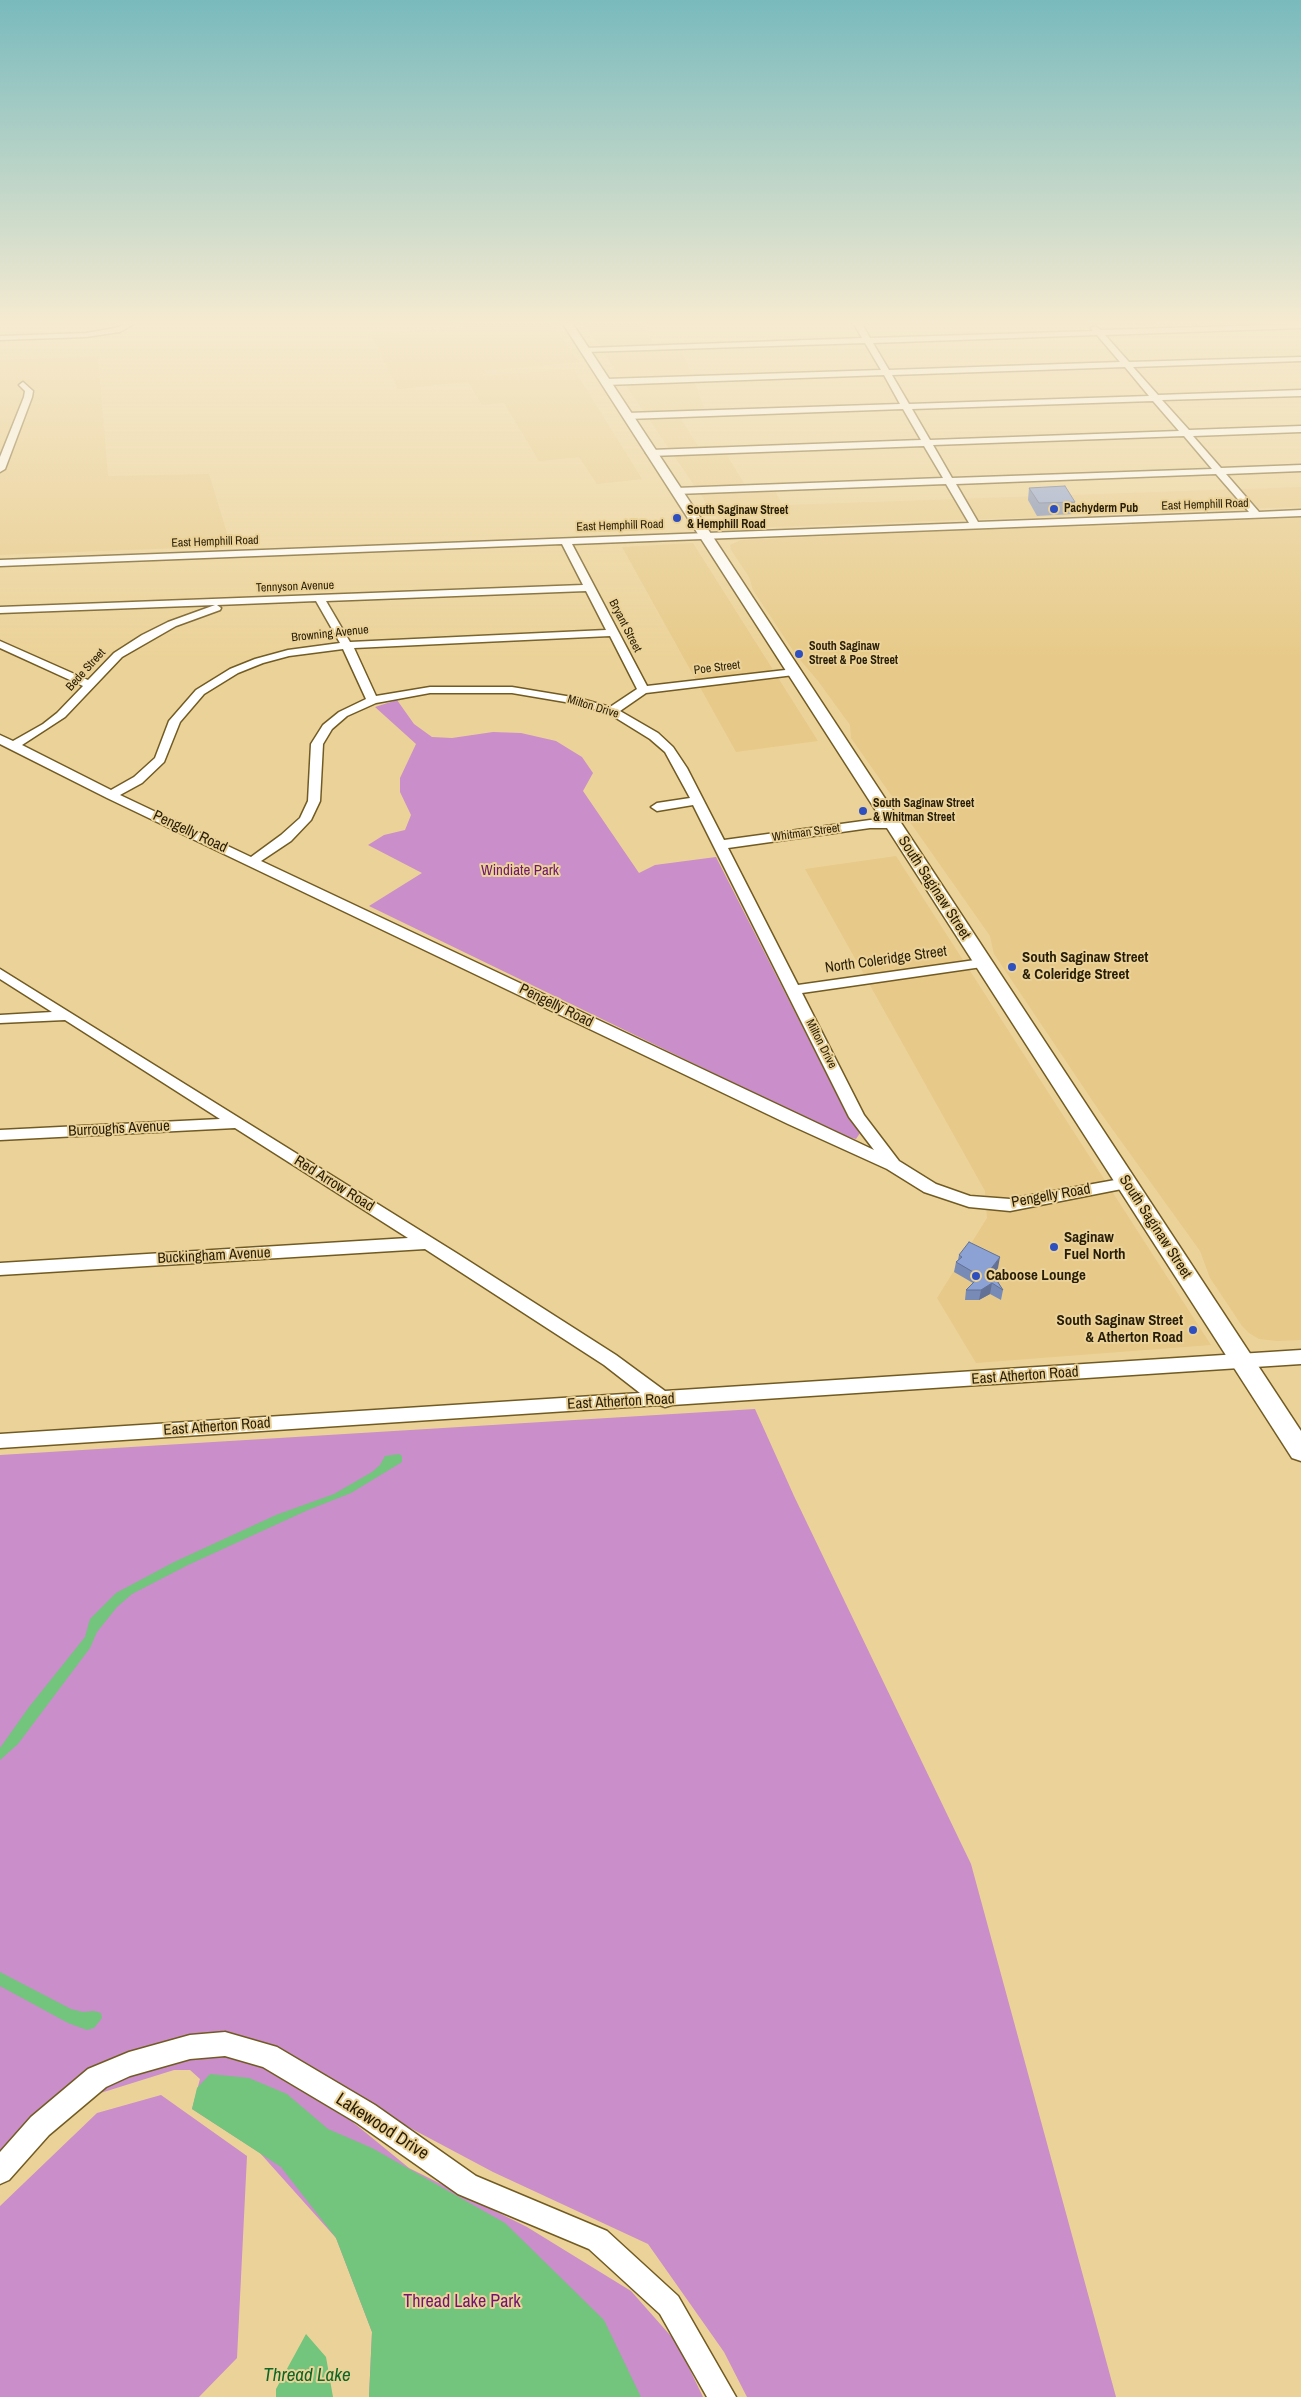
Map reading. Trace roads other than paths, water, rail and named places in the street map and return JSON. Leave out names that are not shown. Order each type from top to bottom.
[{"type":"main road","name":"South Saginaw Street","points":[[640,436],[1301,1451]]},
{"type":"street","points":[[0,468],[13,436]]},
{"type":"street","points":[[923,436],[975,525]]},
{"type":"street","points":[[651,453],[1104,436]]},
{"type":"street","points":[[1188,436],[1257,515]]},
{"type":"street","points":[[676,491],[1301,468]]},
{"type":"street","name":"East Hemphill Road","points":[[0,563],[1301,514]]},
{"type":"street","name":"Bryant Street","points":[[565,541],[643,690]]},
{"type":"street","name":"Tennyson Avenue","points":[[0,610],[590,588]]},
{"type":"street","points":[[320,599],[347,645],[372,700]]},
{"type":"street","name":"Bede Street","points":[[14,745],[47,726],[61,715],[118,654],[146,637],[211,609],[240,602]]},
{"type":"street","name":"Browning Avenue","points":[[111,794],[148,772],[160,759],[175,721],[186,706],[217,680],[259,661],[288,653],[347,645],[613,633]]},
{"type":"street","points":[[0,644],[88,684]]},
{"type":"street","name":"Poe Street","points":[[643,690],[794,672]]},
{"type":"street","name":"Milton Drive","points":[[253,862],[286,838],[305,820],[314,801],[314,772],[317,744],[327,727],[343,714],[372,700],[430,690],[512,690],[578,701],[612,711],[639,725],[669,750],[681,768],[696,801],[858,1117],[893,1165]]},
{"type":"street","points":[[612,711],[643,690]]},
{"type":"street","name":"Pengelly Road","points":[[0,739],[111,794],[793,1120],[893,1165],[930,1188],[969,1201],[1010,1205],[1126,1183]]},
{"type":"street","points":[[656,807],[696,801]]},
{"type":"street","name":"Whitman Street","points":[[719,845],[870,824],[893,824]]},
{"type":"street","name":"North Coleridge Street","points":[[794,990],[982,963]]},
{"type":"street","name":"Red Arrow Road","points":[[0,973],[428,1243],[610,1360],[633,1379],[665,1400]]},
{"type":"street","points":[[0,1019],[66,1016]]},
{"type":"street","name":"Burroughs Avenue","points":[[0,1135],[238,1123]]},
{"type":"street","name":"Buckingham Avenue","points":[[0,1269],[428,1243]]},
{"type":"street","name":"East Atherton Road","points":[[0,1441],[665,1400],[1301,1357]]},
{"type":"street","name":"Lakewood Drive","points":[[0,2171],[40,2126],[97,2078],[129,2064],[190,2047],[226,2044],[268,2056],[366,2114],[467,2185],[598,2240],[669,2305],[722,2397]]},
{"type":"water","points":[[399,1454],[402,1456],[402,1462],[351,1493],[308,1510],[188,1565],[132,1594],[117,1607],[97,1632],[90,1648],[18,1744],[0,1760],[0,1748],[29,1707],[85,1637],[90,1619],[116,1593],[174,1562],[276,1515],[334,1494],[372,1472],[380,1465],[385,1456]]},
{"type":"water","points":[[0,1972],[71,2009],[101,2013],[102,2018],[94,2028],[87,2030],[68,2023],[0,1986]]},
{"type":"water","name":"Thread Lake","points":[[210,2074],[249,2078],[287,2094],[328,2129],[372,2148],[505,2223],[604,2320],[641,2397],[369,2397],[372,2332],[336,2238],[281,2167],[192,2109],[197,2088]]},
{"type":"water","name":"Thread Lake","points":[[306,2334],[326,2357],[333,2397],[276,2397],[276,2389]]},
{"type":"place","name":"Pachyderm Pub","points":[[1054,509]]},
{"type":"place","name":"South Saginaw Street & Hemphill Road","points":[[677,518]]},
{"type":"place","name":"South Saginaw Street & Poe Street","points":[[799,654]]},
{"type":"place","name":"South Saginaw Street & Whitman Street","points":[[863,811]]},
{"type":"place","name":"South Saginaw Street & Coleridge Street","points":[[1012,967]]},
{"type":"place","name":"Saginaw Fuel North","points":[[1054,1247]]},
{"type":"place","name":"Caboose Lounge","points":[[976,1276]]},
{"type":"place","name":"South Saginaw Street & Atherton Road","points":[[1193,1330]]},
{"type":"park label","name":"Windiate Park","points":[[520,871]]},
{"type":"park label","name":"Thread Lake Park","points":[[462,2302]]}]
